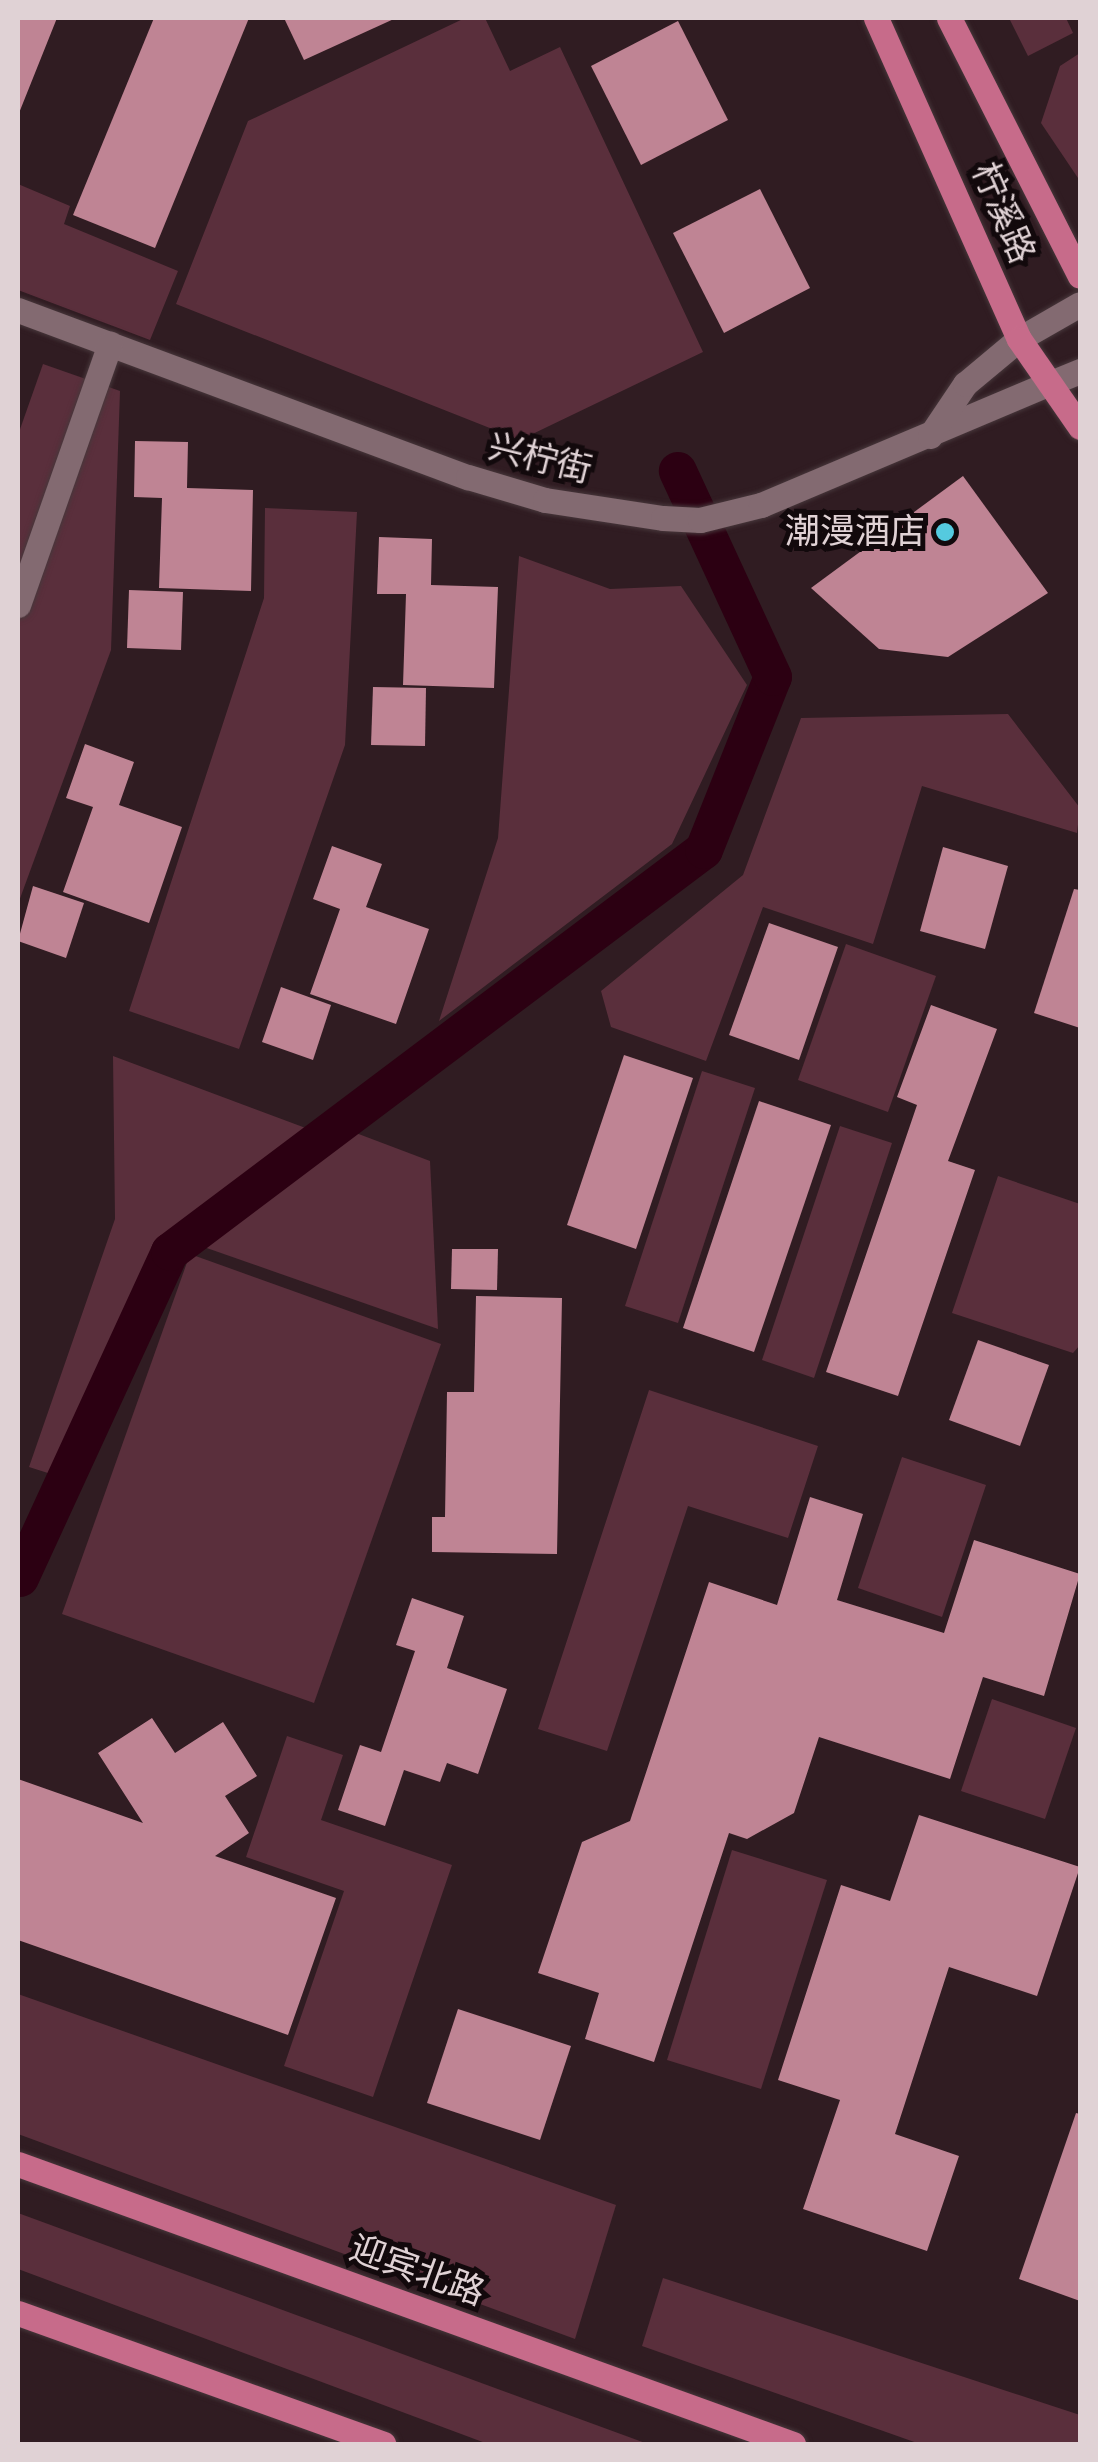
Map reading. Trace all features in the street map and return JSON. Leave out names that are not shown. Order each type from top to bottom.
[{"type":"main road","name":"柠溪路","points":[[876,18],[1019,339],[1080,427]]},
{"type":"main road","name":"柠溪路","points":[[948,18],[1080,276]]},
{"type":"main road","name":"迎宾北路","points":[[18,2164],[793,2444]]},
{"type":"main road","points":[[18,2313],[384,2444]]},
{"type":"street","points":[[930,436],[965,384],[1019,339],[1080,304]]},
{"type":"street","name":"兴柠街","points":[[18,310],[468,477],[626,514],[730,514],[930,436],[1080,370]]},
{"type":"street","points":[[18,605],[110,344]]},
{"type":"shaded area","points":[[465,18],[485,18],[510,71],[560,47],[703,352],[520,440],[176,304],[248,121]]},
{"type":"shaded area","points":[[1009,18],[1066,18],[1073,33],[1028,56]]},
{"type":"shaded area","points":[[1080,53],[1080,181],[1041,123],[1060,66]]},
{"type":"shaded area","points":[[18,184],[70,206],[64,224],[178,271],[150,340],[18,290]]},
{"type":"shaded area","points":[[43,364],[120,391],[111,650],[18,904],[18,435]]},
{"type":"shaded area","points":[[265,508],[357,512],[345,745],[239,1049],[129,1011],[264,598]]},
{"type":"shaded area","points":[[519,556],[610,589],[681,586],[747,685],[672,844],[439,1021],[498,838]]},
{"type":"shaded area","points":[[1008,714],[1080,808],[1077,833],[922,786],[873,944],[763,907],[706,1061],[611,1027],[601,991],[743,875],[801,718]]},
{"type":"shaded area","points":[[846,944],[936,976],[888,1112],[798,1080]]},
{"type":"shaded area","points":[[113,1056],[311,1130],[158,1239],[51,1474],[29,1467],[115,1219]]},
{"type":"shaded area","points":[[702,1071],[755,1088],[678,1323],[625,1306]]},
{"type":"shaded area","points":[[840,1126],[892,1143],[814,1378],[762,1360]]},
{"type":"shaded area","points":[[348,1130],[430,1161],[438,1329],[201,1246]]},
{"type":"shaded area","points":[[998,1176],[1080,1204],[1080,1345],[1073,1353],[952,1313]]},
{"type":"shaded area","points":[[190,1254],[441,1344],[314,1703],[62,1614]]},
{"type":"shaded area","points":[[649,1390],[818,1446],[788,1538],[688,1506],[607,1751],[538,1729]]},
{"type":"shaded area","points":[[902,1457],[986,1485],[942,1617],[858,1588]]},
{"type":"shaded area","points":[[992,1699],[1076,1728],[1045,1819],[961,1791]]},
{"type":"shaded area","points":[[287,1736],[343,1755],[321,1820],[452,1865],[373,2097],[284,2066],[344,1891],[246,1857]]},
{"type":"shaded area","points":[[732,1850],[827,1880],[761,2089],[667,2060]]},
{"type":"shaded area","points":[[18,1994],[616,2205],[575,2339],[18,2134]]},
{"type":"shaded area","points":[[18,2213],[648,2444],[488,2444],[18,2269]]},
{"type":"shaded area","points":[[663,2278],[1080,2415],[1080,2444],[920,2444],[642,2346]]},
{"type":"building","points":[[18,18],[57,18],[19,113],[18,113]]},
{"type":"building","points":[[154,18],[249,18],[155,248],[73,215]]},
{"type":"building","points":[[284,18],[396,18],[304,60]]},
{"type":"building","points":[[678,21],[728,120],[641,165],[591,66]]},
{"type":"building","points":[[760,189],[810,288],[724,333],[673,233]]},
{"type":"building","points":[[135,441],[188,442],[187,488],[253,490],[251,591],[159,588],[162,498],[134,497]]},
{"type":"building","name":"潮漫酒店","points":[[963,476],[1048,593],[948,657],[879,649],[811,588]]},
{"type":"building","points":[[379,537],[432,539],[431,585],[498,587],[494,688],[403,685],[406,594],[377,594]]},
{"type":"building","points":[[129,590],[183,592],[181,650],[127,648]]},
{"type":"building","points":[[373,687],[426,688],[425,746],[371,745]]},
{"type":"building","points":[[85,744],[134,762],[119,805],[182,827],[149,923],[63,892],[93,807],[66,798]]},
{"type":"building","points":[[332,846],[382,864],[366,907],[429,929],[396,1024],[310,994],[340,909],[313,899]]},
{"type":"building","points":[[943,847],[1008,866],[985,949],[920,931]]},
{"type":"building","points":[[33,886],[84,903],[66,958],[18,941]]},
{"type":"building","points":[[1074,889],[1080,890],[1080,1028],[1034,1013]]},
{"type":"building","points":[[769,923],[838,947],[799,1060],[729,1035]]},
{"type":"building","points":[[281,987],[331,1005],[313,1060],[262,1042]]},
{"type":"building","points":[[931,1005],[997,1029],[948,1161],[975,1170],[898,1396],[826,1372],[917,1105],[897,1097]]},
{"type":"building","points":[[624,1055],[693,1078],[636,1249],[567,1225]]},
{"type":"building","points":[[759,1101],[831,1125],[754,1352],[683,1328]]},
{"type":"building","points":[[452,1249],[498,1249],[497,1290],[451,1289]]},
{"type":"building","points":[[476,1296],[562,1298],[557,1554],[432,1552],[432,1517],[445,1517],[447,1392],[474,1392]]},
{"type":"building","points":[[978,1340],[1049,1365],[1020,1446],[949,1420]]},
{"type":"building","points":[[810,1497],[863,1514],[837,1600],[944,1633],[974,1540],[1080,1574],[1044,1696],[983,1677],[950,1779],[819,1737],[794,1813],[747,1839],[729,1833],[654,2062],[585,2039],[599,1993],[538,1973],[582,1842],[630,1821],[709,1582],[777,1605]]},
{"type":"building","points":[[412,1598],[464,1616],[447,1668],[507,1689],[478,1774],[447,1763],[440,1782],[404,1770],[385,1826],[338,1810],[360,1745],[381,1752],[415,1651],[396,1645]]},
{"type":"building","points":[[152,1718],[175,1753],[223,1722],[257,1776],[225,1796],[249,1833],[215,1856],[336,1898],[288,2035],[18,1940],[18,1779],[143,1823],[98,1753]]},
{"type":"building","points":[[919,1815],[1080,1867],[1037,1996],[949,1967],[895,2134],[959,2156],[927,2251],[803,2209],[840,2100],[778,2080],[841,1885],[890,1901]]},
{"type":"building","points":[[458,2009],[571,2046],[540,2140],[427,2103]]},
{"type":"building","points":[[1076,2113],[1080,2114],[1080,2301],[1019,2279]]},
{"type":"waterway","points":[[20,1578],[170,1252],[704,850],[773,677],[678,471]]},
{"type":"place","name":"潮漫酒店","points":[[945,532]]}]
